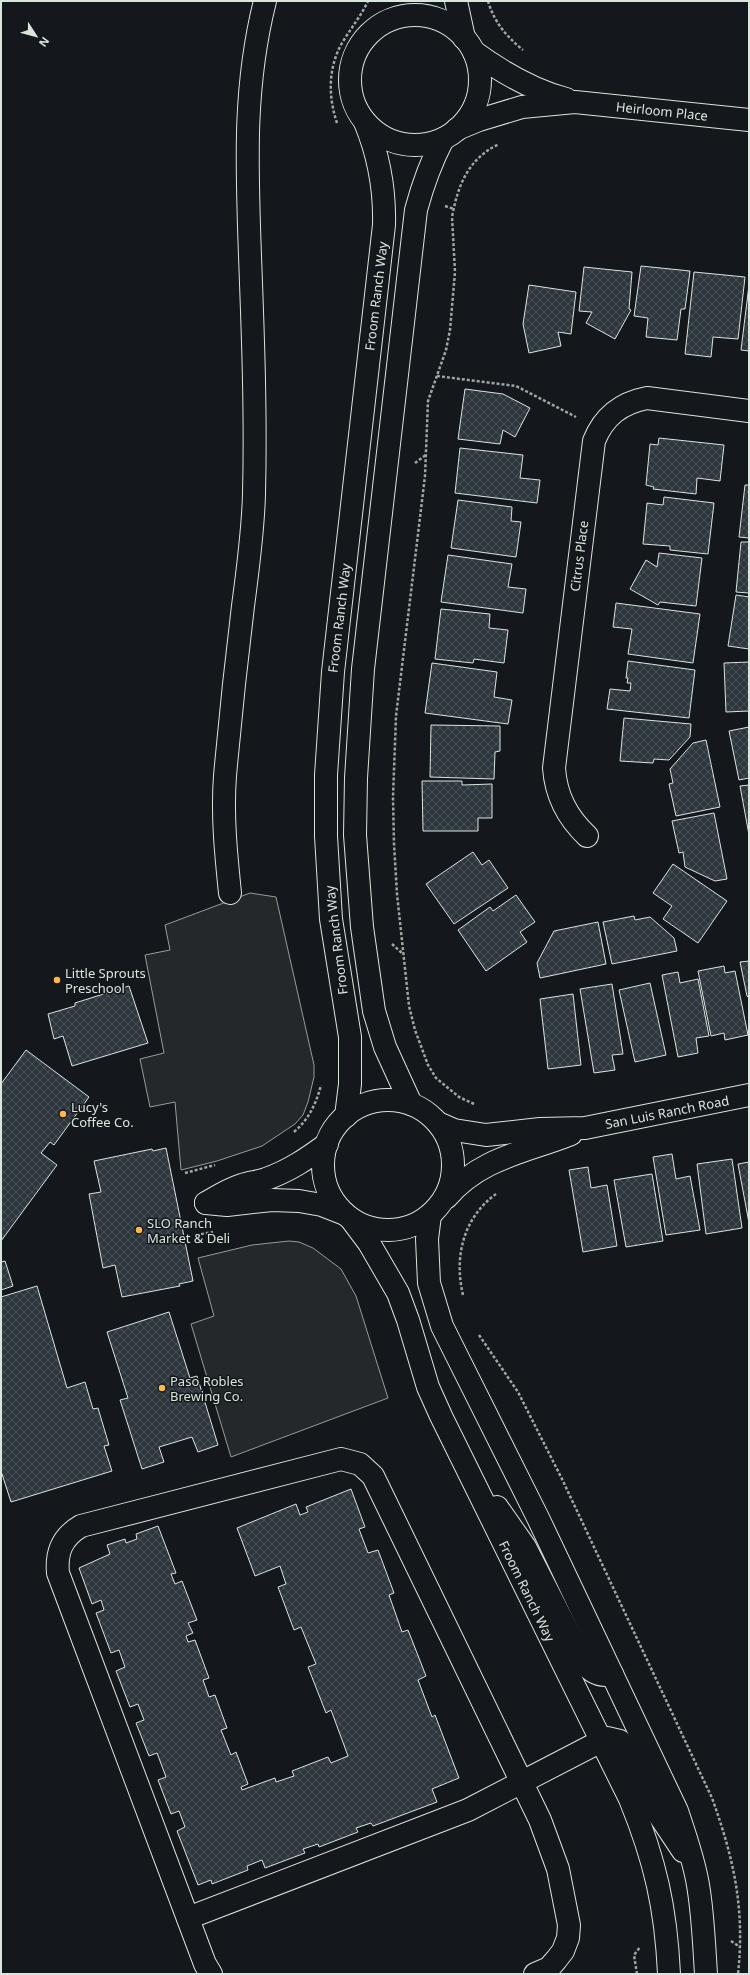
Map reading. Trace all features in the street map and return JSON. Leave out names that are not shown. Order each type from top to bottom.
[{"type":"street","points":[[230,893],[224,816],[225,777],[250,553],[254,489],[253,338],[246,175],[247,134],[249,94],[265,1]]},
{"type":"street","points":[[387,21],[401,1]]},
{"type":"street","points":[[411,1104],[385,1047],[374,1011],[357,880],[355,835],[356,778],[363,669],[416,210],[422,184],[431,161],[450,134],[468,117],[476,102],[480,79],[479,68],[469,45],[456,1]]},
{"type":"street","points":[[450,134],[427,144],[410,145],[378,134],[365,122],[356,108],[350,75],[354,58],[362,43],[373,30],[387,21],[404,16],[420,15],[437,19],[452,26],[469,45]]},
{"type":"street","name":"Heirloom Place","points":[[469,45],[500,71],[524,84],[551,95],[575,102],[749,120]]},
{"type":"street","name":"Heirloom Place","points":[[450,134],[485,118],[522,107],[575,102]]},
{"type":"street","name":"Froom Ranch Way","points":[[346,1116],[350,1084],[350,1044],[331,919],[326,836],[326,775],[333,672],[384,225],[384,198],[381,171],[375,146],[365,122]]},
{"type":"street","name":"Citrus Place","points":[[587,836],[566,813],[555,784],[554,768],[594,441],[599,429],[609,416],[633,400],[648,398],[749,411]]},
{"type":"street","name":"San Luis Ranch Road","points":[[436,1209],[468,1176],[483,1166],[585,1128],[749,1096]]},
{"type":"street","points":[[348,1217],[335,1202],[327,1189],[324,1174],[324,1158],[327,1144],[335,1128],[346,1116],[361,1106],[377,1101],[394,1100],[411,1104],[426,1112],[438,1123],[448,1137],[452,1154],[453,1170],[450,1187],[436,1209],[427,1239],[429,1283],[442,1326],[538,1518],[677,1811],[693,1862],[698,1884],[703,1921],[706,1974]]},
{"type":"street","name":"San Luis Ranch Road","points":[[438,1123],[454,1130],[470,1134],[486,1135],[540,1129],[585,1128]]},
{"type":"street","points":[[327,1144],[308,1158],[287,1170],[266,1179],[242,1185],[206,1203],[227,1205],[272,1200],[299,1201],[322,1205],[366,1226],[383,1230],[400,1230],[416,1224],[436,1209]]},
{"type":"street","name":"Froom Ranch Way","points":[[348,1217],[369,1243],[398,1293],[408,1320],[428,1387],[467,1470],[639,1821],[656,1872],[665,1918],[669,1974]]},
{"type":"street","points":[[210,1974],[58,1573],[57,1562],[59,1551],[71,1532],[81,1526],[331,1460],[341,1459],[360,1464],[375,1480],[540,1820],[558,1869],[569,1925],[568,1938],[563,1952],[549,1968],[535,1974]]},
{"type":"street","points":[[467,1470],[489,1496],[525,1547],[584,1663],[589,1670],[596,1674],[605,1676],[612,1674]]},
{"type":"street","points":[[188,1918],[468,1810],[607,1738],[620,1741],[657,1812],[680,1847],[693,1862]]},
{"type":"path","points":[[488,1],[496,22],[504,34],[528,53],[524,84]]},
{"type":"path","points":[[478,1105],[459,1097],[436,1078],[428,1065],[415,1030],[409,1006],[397,894],[393,797],[396,716],[425,476],[428,401],[449,336],[453,303],[455,272],[452,217],[456,194],[462,180],[474,162],[491,148],[505,141]]},
{"type":"path","points":[[437,376],[516,386],[566,412]]},
{"type":"path","points":[[292,1134],[303,1124],[312,1111],[322,1081]]},
{"type":"path","points":[[186,1174],[220,1164]]},
{"type":"path","points":[[463,1297],[459,1268],[462,1242],[469,1225],[478,1210],[501,1190]]},
{"type":"path","points":[[477,1331],[518,1392],[559,1472],[712,1798],[724,1831],[739,1901],[741,1927],[738,1974]]},
{"type":"path","points":[[634,1955],[637,1974]]},
{"type":"shaded area","points":[[250,893],[276,897],[314,1065],[314,1077],[308,1102],[303,1115],[295,1124],[262,1146],[217,1161],[181,1170],[175,1102],[150,1107],[140,1059],[164,1053],[145,955],[170,950],[165,925]]},
{"type":"shaded area","points":[[289,1241],[299,1242],[313,1248],[341,1269],[356,1296],[388,1398],[231,1457],[191,1324],[214,1316],[198,1258],[252,1245]]},
{"type":"building","points":[[641,266],[690,271],[685,309],[681,309],[677,340],[646,337],[648,318],[634,316]]},
{"type":"building","points":[[584,267],[632,272],[629,309],[631,310],[615,339],[586,323],[592,312],[579,311]]},
{"type":"building","points":[[694,272],[745,277],[738,339],[713,337],[711,357],[685,354]]},
{"type":"building","points":[[529,285],[576,292],[571,334],[558,332],[561,346],[529,353],[523,324]]},
{"type":"building","points":[[749,285],[749,351],[741,350]]},
{"type":"building","points":[[465,389],[503,394],[530,408],[515,437],[503,430],[500,444],[458,439]]},
{"type":"building","points":[[659,438],[724,445],[720,481],[697,478],[696,494],[653,489],[654,487],[646,485],[650,444],[658,445]]},
{"type":"building","points":[[460,448],[523,455],[520,478],[540,480],[537,503],[455,493]]},
{"type":"building","points":[[745,485],[749,485],[749,538],[739,537]]},
{"type":"building","points":[[664,497],[714,503],[708,554],[670,550],[670,546],[643,544],[647,503],[663,505]]},
{"type":"building","points":[[458,500],[512,507],[511,521],[521,522],[516,557],[451,548]]},
{"type":"building","points":[[741,542],[749,542],[749,593],[736,592]]},
{"type":"building","points":[[659,553],[702,558],[696,606],[660,602],[658,605],[630,589],[646,560],[657,567]]},
{"type":"building","points":[[448,555],[512,564],[508,587],[526,589],[523,613],[441,602]]},
{"type":"building","points":[[736,595],[749,597],[749,649],[728,646]]},
{"type":"building","points":[[616,603],[700,614],[693,663],[628,654],[632,629],[613,627]]},
{"type":"building","points":[[441,609],[490,614],[489,628],[508,630],[504,663],[474,659],[473,663],[435,659]]},
{"type":"building","points":[[628,661],[695,670],[689,718],[607,709],[610,689],[630,691],[631,683],[627,683],[628,678],[626,678]]},
{"type":"building","points":[[749,662],[749,711],[726,712],[724,663]]},
{"type":"building","points":[[432,663],[497,672],[494,697],[512,700],[508,724],[425,713]]},
{"type":"building","points":[[624,718],[691,724],[690,737],[669,760],[654,759],[653,763],[620,761]]},
{"type":"building","points":[[431,725],[500,726],[500,751],[495,752],[494,779],[430,777]]},
{"type":"building","points":[[749,727],[749,778],[739,780],[729,731]]},
{"type":"building","points":[[706,740],[720,807],[676,816],[669,784],[673,783],[670,769],[693,743]]},
{"type":"building","points":[[422,781],[462,781],[462,785],[492,784],[492,818],[478,818],[478,831],[423,831]]},
{"type":"building","points":[[749,785],[749,835],[740,786]]},
{"type":"building","points":[[714,813],[727,879],[715,881],[685,867],[683,852],[679,853],[672,821]]},
{"type":"building","points":[[473,852],[482,865],[489,860],[508,888],[454,924],[426,884]]},
{"type":"building","points":[[673,864],[727,901],[698,943],[663,919],[672,906],[653,893]]},
{"type":"building","points":[[516,895],[535,922],[520,932],[527,942],[486,971],[458,930],[490,907],[493,911]]},
{"type":"building","points":[[634,916],[635,920],[650,917],[674,938],[677,951],[612,964],[603,922]]},
{"type":"building","points":[[598,922],[606,964],[540,978],[537,963],[554,931]]},
{"type":"building","points":[[749,961],[749,998],[747,996],[740,962]]},
{"type":"building","points":[[724,966],[725,973],[735,971],[748,1035],[725,1040],[724,1033],[711,1036],[698,971]]},
{"type":"building","points":[[678,972],[680,983],[698,979],[709,1036],[696,1038],[698,1053],[678,1057],[662,975]]},
{"type":"building","points":[[650,983],[666,1055],[635,1062],[619,990]]},
{"type":"building","points":[[612,984],[623,1054],[612,1055],[615,1070],[594,1073],[580,989]]},
{"type":"building","points":[[129,986],[148,1043],[72,1066],[63,1036],[54,1039],[48,1014],[75,1006],[75,1003]]},
{"type":"building","points":[[573,994],[581,1065],[548,1069],[540,999]]},
{"type":"building","points":[[26,1050],[89,1097],[54,1145],[50,1142],[41,1153],[57,1165],[1,1241],[1,1084]]},
{"type":"building","name":"SLO Ranch Market & Deli","points":[[166,1148],[193,1281],[179,1284],[180,1286],[122,1297],[115,1265],[103,1268],[89,1194],[101,1192],[94,1161],[152,1149],[153,1151]]},
{"type":"building","points":[[672,1154],[676,1179],[690,1176],[700,1230],[666,1235],[653,1157]]},
{"type":"building","points":[[732,1159],[742,1228],[706,1234],[697,1164]]},
{"type":"building","points":[[749,1162],[749,1223],[738,1164]]},
{"type":"building","points":[[588,1167],[591,1188],[607,1185],[617,1246],[583,1252],[569,1170]]},
{"type":"building","points":[[652,1174],[663,1241],[626,1247],[614,1180]]},
{"type":"building","points":[[5,1261],[13,1286],[1,1290],[1,1262]]},
{"type":"building","points":[[37,1286],[67,1388],[85,1382],[93,1409],[98,1408],[109,1445],[104,1446],[112,1471],[11,1502],[1,1471],[1,1297]]},
{"type":"building","name":"Paso Robles Brewing Co.","points":[[169,1312],[190,1378],[197,1376],[218,1445],[198,1452],[192,1437],[159,1447],[164,1462],[142,1469],[120,1400],[128,1398],[107,1332]]},
{"type":"building","points":[[351,1489],[365,1527],[359,1529],[368,1553],[378,1550],[394,1593],[389,1595],[402,1632],[408,1630],[426,1676],[418,1680],[432,1717],[435,1715],[459,1778],[432,1789],[437,1802],[373,1826],[371,1823],[356,1828],[358,1832],[319,1847],[318,1844],[303,1849],[305,1853],[265,1868],[262,1860],[247,1866],[248,1870],[212,1884],[211,1880],[198,1885],[177,1831],[185,1827],[179,1811],[171,1814],[158,1780],[166,1777],[157,1753],[149,1756],[136,1723],[144,1720],[138,1704],[130,1707],[116,1671],[125,1667],[119,1650],[111,1653],[96,1613],[104,1610],[101,1600],[92,1604],[79,1568],[110,1554],[107,1545],[125,1539],[126,1543],[137,1539],[136,1534],[158,1526],[176,1573],[171,1574],[175,1584],[182,1581],[197,1620],[188,1623],[193,1633],[186,1636],[188,1642],[195,1640],[209,1678],[203,1680],[209,1697],[215,1695],[227,1728],[221,1730],[231,1755],[236,1752],[248,1784],[241,1787],[242,1790],[275,1778],[276,1782],[294,1776],[292,1771],[328,1757],[331,1763],[348,1756],[331,1710],[326,1713],[308,1667],[316,1664],[301,1627],[294,1630],[278,1587],[286,1584],[280,1566],[255,1576],[237,1528],[296,1504],[300,1515],[308,1512],[306,1507]]},
{"type":"place","name":"Little Sprouts Preschool","points":[[57,980]]},
{"type":"place","name":"Lucy's Coffee Co.","points":[[63,1114]]},
{"type":"place","name":"SLO Ranch Market & Deli","points":[[139,1230]]},
{"type":"place","name":"Paso Robles Brewing Co.","points":[[162,1388]]}]
